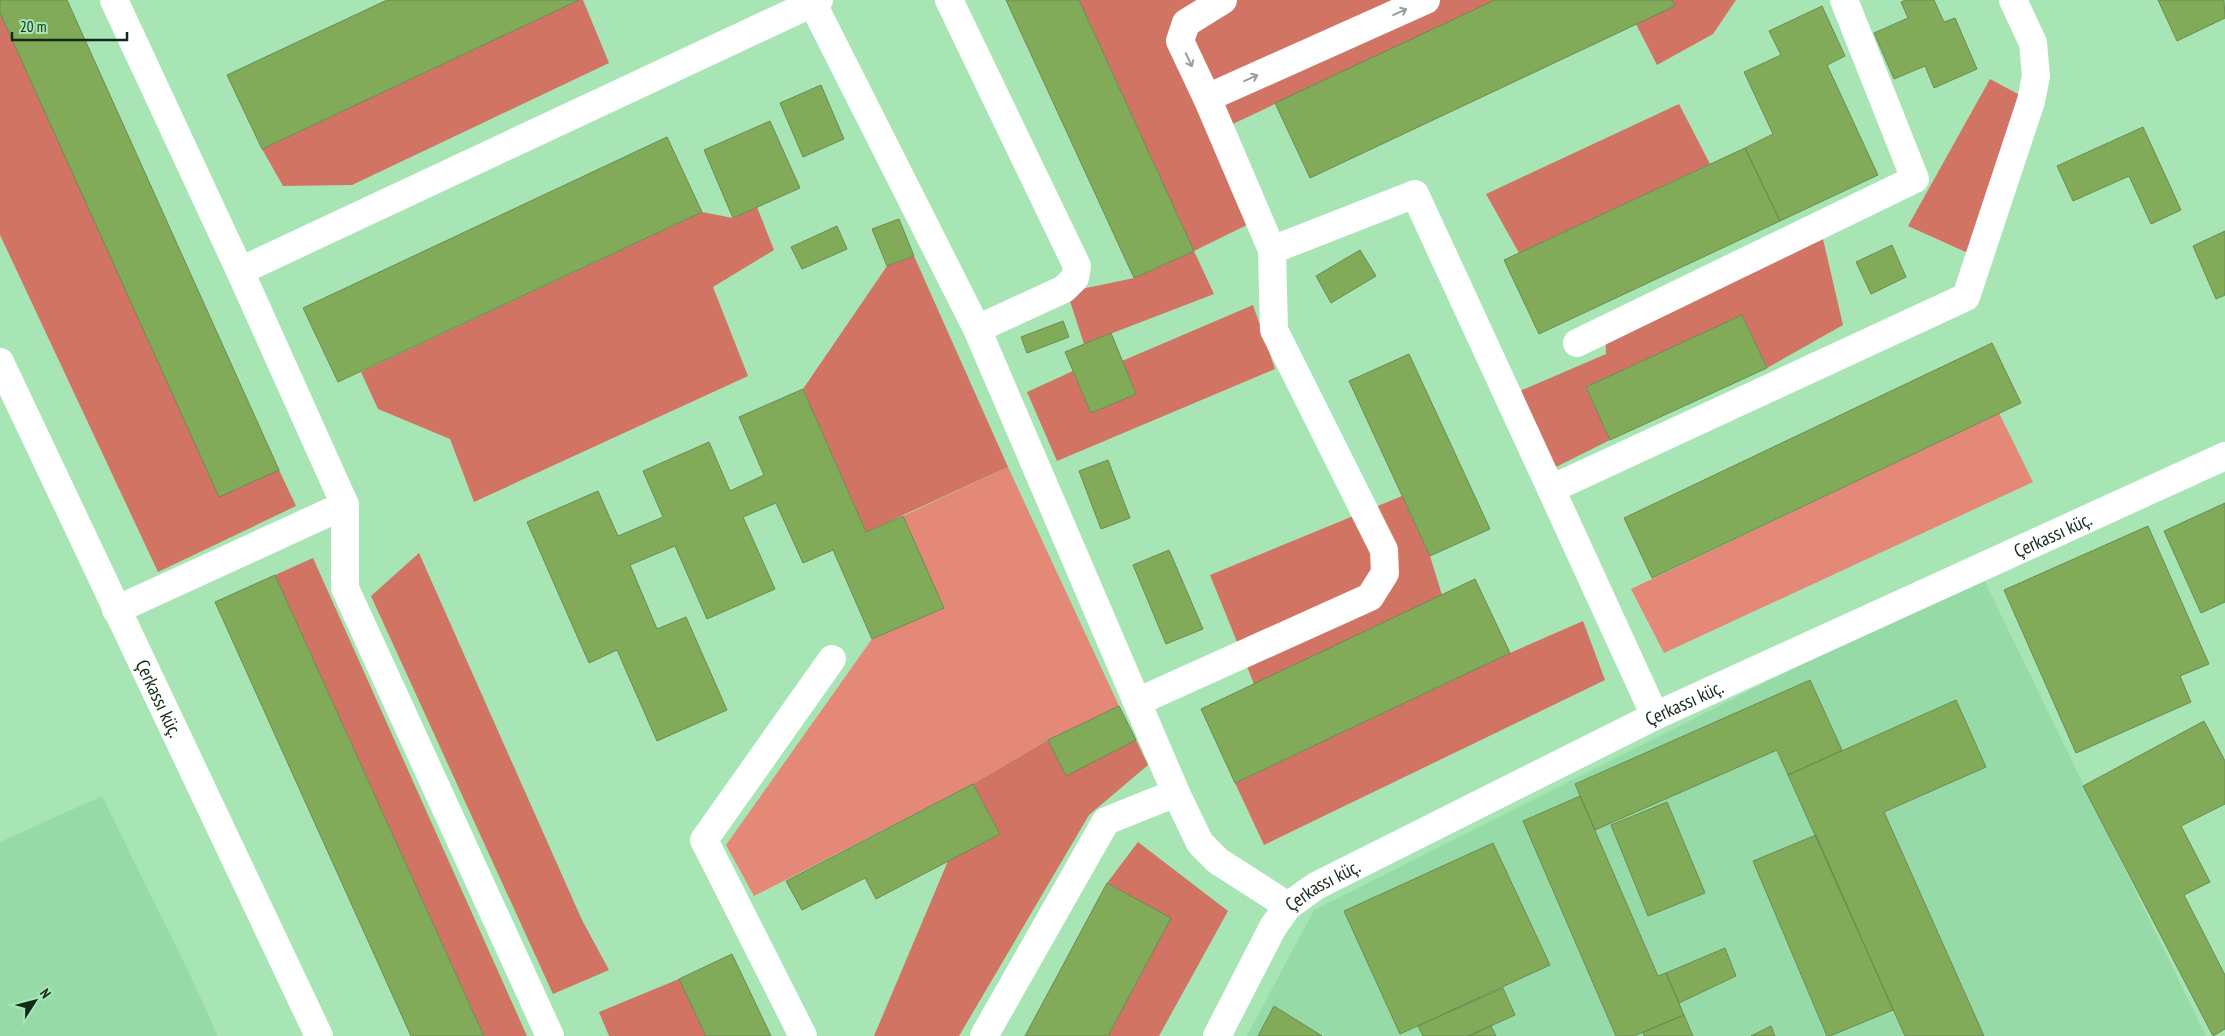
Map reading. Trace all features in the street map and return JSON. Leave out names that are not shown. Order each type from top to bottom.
[{"type":"street","points":[[114,0],[240,270],[345,506],[345,588],[550,1036]]},
{"type":"street","points":[[948,0],[1077,266],[1074,278],[1064,289],[977,329]]},
{"type":"street","points":[[1137,702],[1370,597],[1385,573],[1384,550],[1274,330],[1272,250],[1207,98],[1180,41],[1186,23],[1224,0]]},
{"type":"street","points":[[1207,98],[1426,0]]},
{"type":"street","points":[[1577,343],[1915,179],[1844,0]]},
{"type":"street","points":[[1551,489],[1966,297],[2031,102],[2036,76],[2033,43],[2013,0]]},
{"type":"street","points":[[240,270],[814,1],[977,329],[1176,793],[1200,843],[1218,861],[1288,906]]},
{"type":"street","points":[[1272,250],[1415,194],[1655,716]]},
{"type":"street","name":"Çerkassı küç.","points":[[0,362],[319,1036]]},
{"type":"street","name":"Çerkassı küç.","points":[[1217,1036],[1273,927],[1288,906],[1316,886],[1655,716],[2225,456]]},
{"type":"street","points":[[116,610],[345,506]]},
{"type":"street","points":[[803,1036],[704,840],[832,659]]},
{"type":"street","points":[[984,1036],[1106,821],[1176,793]]},
{"type":"shaded area","points":[[579,0],[583,0],[609,63],[352,185],[283,186],[262,149]]},
{"type":"shaded area","points":[[1079,0],[1495,0],[1220,130],[1259,219],[1194,251]]},
{"type":"shaded area","points":[[1672,0],[1736,0],[1713,34],[1657,65],[1636,24]]},
{"type":"shaded area","points":[[0,11],[279,470],[296,506],[158,572],[0,235]]},
{"type":"shaded area","points":[[1990,79],[2031,101],[1979,258],[1908,226]]},
{"type":"shaded area","points":[[1679,104],[1710,164],[1519,253],[1486,194]]},
{"type":"shaded area","points":[[757,207],[774,250],[713,287],[748,376],[474,502],[450,439],[378,409],[361,372],[702,212],[733,218]]},
{"type":"shaded area","points":[[1820,226],[1843,325],[1767,368],[1742,315],[1586,387],[1610,440],[1544,473],[1508,396],[1606,354],[1605,329]]},
{"type":"shaded area","points":[[1194,251],[1214,294],[1084,344],[1067,292],[1134,278]]},
{"type":"shaded area","points":[[914,256],[1008,467],[866,532],[803,389],[887,266]]},
{"type":"shaded area","points":[[1253,305],[1275,369],[1057,461],[1027,392],[1073,371],[1091,413],[1136,394],[1122,361]]},
{"type":"shaded area","points":[[1999,413],[2033,482],[1664,653],[1631,589]]},
{"type":"shaded area","points":[[1008,467],[1119,706],[1048,740],[973,784],[754,896],[726,845],[872,639],[943,608],[903,516]]},
{"type":"shaded area","points":[[1402,496],[1430,556],[1442,595],[1254,684],[1210,575]]},
{"type":"shaded area","points":[[419,553],[582,920],[609,970],[553,994],[371,596]]},
{"type":"shaded area","points":[[313,558],[527,1036],[484,1036],[275,575]]},
{"type":"shaded area","points":[[1981,574],[2206,1036],[1247,1036],[1314,910]]},
{"type":"shaded area","points":[[1583,621],[1605,680],[1264,845],[1235,783],[1510,653]]},
{"type":"shaded area","points":[[1048,740],[1066,775],[1136,740],[1148,765],[1089,815],[959,1036],[874,1036],[948,861],[1000,834],[973,784]]},
{"type":"shaded area","points":[[102,796],[218,1036],[0,1036],[0,842]]},
{"type":"shaded area","points":[[1138,842],[1228,911],[1159,1036],[1108,1036],[1170,918],[1107,883]]},
{"type":"shaded area","points":[[679,979],[706,1036],[609,1036],[599,1012]]},
{"type":"building","points":[[0,0],[67,0],[279,470],[219,497],[0,13]]},
{"type":"building","points":[[387,0],[579,0],[262,149],[227,75]]},
{"type":"building","points":[[1006,0],[1079,0],[1194,251],[1134,278]]},
{"type":"building","points":[[1495,0],[1672,0],[1675,6],[1310,178],[1275,103]]},
{"type":"building","points":[[1906,0],[1934,0],[1944,22],[1955,18],[1977,69],[1934,88],[1925,66],[1894,79],[1874,33],[1908,18],[1901,2]]},
{"type":"building","points":[[2158,0],[2224,0],[2225,18],[2177,41]]},
{"type":"building","points":[[1822,6],[1845,56],[1827,65],[1878,175],[1780,221],[1745,148],[1773,134],[1744,72],[1781,55],[1769,31]]},
{"type":"building","points":[[821,85],[844,139],[803,157],[780,103]]},
{"type":"building","points":[[770,121],[800,188],[733,218],[704,150]]},
{"type":"building","points":[[2143,127],[2181,210],[2151,224],[2129,176],[2073,201],[2057,166]]},
{"type":"building","points":[[667,137],[702,212],[338,382],[303,308]]},
{"type":"building","points":[[1745,148],[1780,221],[1539,334],[1504,260]]},
{"type":"building","points":[[899,219],[914,256],[887,266],[872,229]]},
{"type":"building","points":[[837,226],[847,249],[802,269],[791,247]]},
{"type":"building","points":[[2225,231],[2225,295],[2216,299],[2193,246]]},
{"type":"building","points":[[1892,245],[1906,277],[1871,294],[1856,262]]},
{"type":"building","points":[[1360,250],[1376,276],[1331,303],[1316,276]]},
{"type":"building","points":[[1742,315],[1767,368],[1610,440],[1586,387]]},
{"type":"building","points":[[1063,321],[1069,337],[1027,353],[1021,337]]},
{"type":"building","points":[[1111,333],[1136,394],[1091,413],[1065,352]]},
{"type":"building","points":[[1992,343],[2021,403],[1652,578],[1624,518]]},
{"type":"building","points":[[1409,354],[1490,529],[1430,556],[1349,381]]},
{"type":"building","points":[[803,389],[866,532],[903,516],[944,608],[872,639],[833,550],[803,563],[776,503],[743,517],[775,589],[707,619],[675,546],[630,565],[657,629],[686,617],[727,710],[657,741],[617,650],[589,663],[527,522],[598,491],[618,536],[663,517],[643,471],[709,442],[730,491],[764,475],[739,417]]},
{"type":"building","points":[[1108,460],[1130,518],[1101,529],[1079,471]]},
{"type":"building","points":[[2225,503],[2225,602],[2201,613],[2164,531]]},
{"type":"building","points":[[2148,526],[2209,664],[2180,676],[2191,702],[2076,753],[2004,590]]},
{"type":"building","points":[[1169,550],[1203,629],[1166,644],[1133,565]]},
{"type":"building","points":[[275,575],[484,1036],[411,1036],[215,602]]},
{"type":"building","points":[[1475,579],[1510,653],[1235,783],[1201,709]]},
{"type":"building","points":[[1810,680],[1842,750],[1788,775],[1777,750],[1595,830],[1575,784]]},
{"type":"building","points":[[1956,700],[1986,767],[1884,812],[1984,1036],[1905,1036],[1788,775]]},
{"type":"building","points":[[1119,706],[1136,740],[1066,776],[1048,740]]},
{"type":"building","points":[[2204,721],[2225,761],[2225,804],[2181,826],[2210,882],[2184,895],[2225,975],[2225,1029],[2213,1036],[2083,786]]},
{"type":"building","points":[[973,784],[1000,834],[876,899],[865,878],[802,910],[786,881]]},
{"type":"building","points":[[1580,796],[1658,976],[1666,973],[1684,1015],[1634,1036],[1616,1036],[1523,821]]},
{"type":"building","points":[[1667,802],[1705,893],[1648,916],[1611,825]]},
{"type":"building","points":[[1816,835],[1893,1010],[1830,1036],[1827,1036],[1753,861]]},
{"type":"building","points":[[1493,843],[1550,965],[1400,1034],[1344,911]]},
{"type":"building","points":[[1107,883],[1171,918],[1108,1036],[1025,1036]]},
{"type":"building","points":[[1725,948],[1736,976],[1679,1003],[1666,973]]},
{"type":"building","points":[[732,954],[771,1036],[706,1036],[679,979]]},
{"type":"building","points":[[1503,988],[1515,1015],[1468,1036],[1423,1036],[1418,1026]]},
{"type":"building","points":[[1274,1006],[1322,1036],[1258,1036]]},
{"type":"building","points":[[1684,1015],[1693,1036],[1644,1036],[1643,1032]]},
{"type":"building","points":[[1491,1026],[1496,1036],[1468,1036]]},
{"type":"building","points":[[1771,1026],[1775,1036],[1751,1036]]}]
